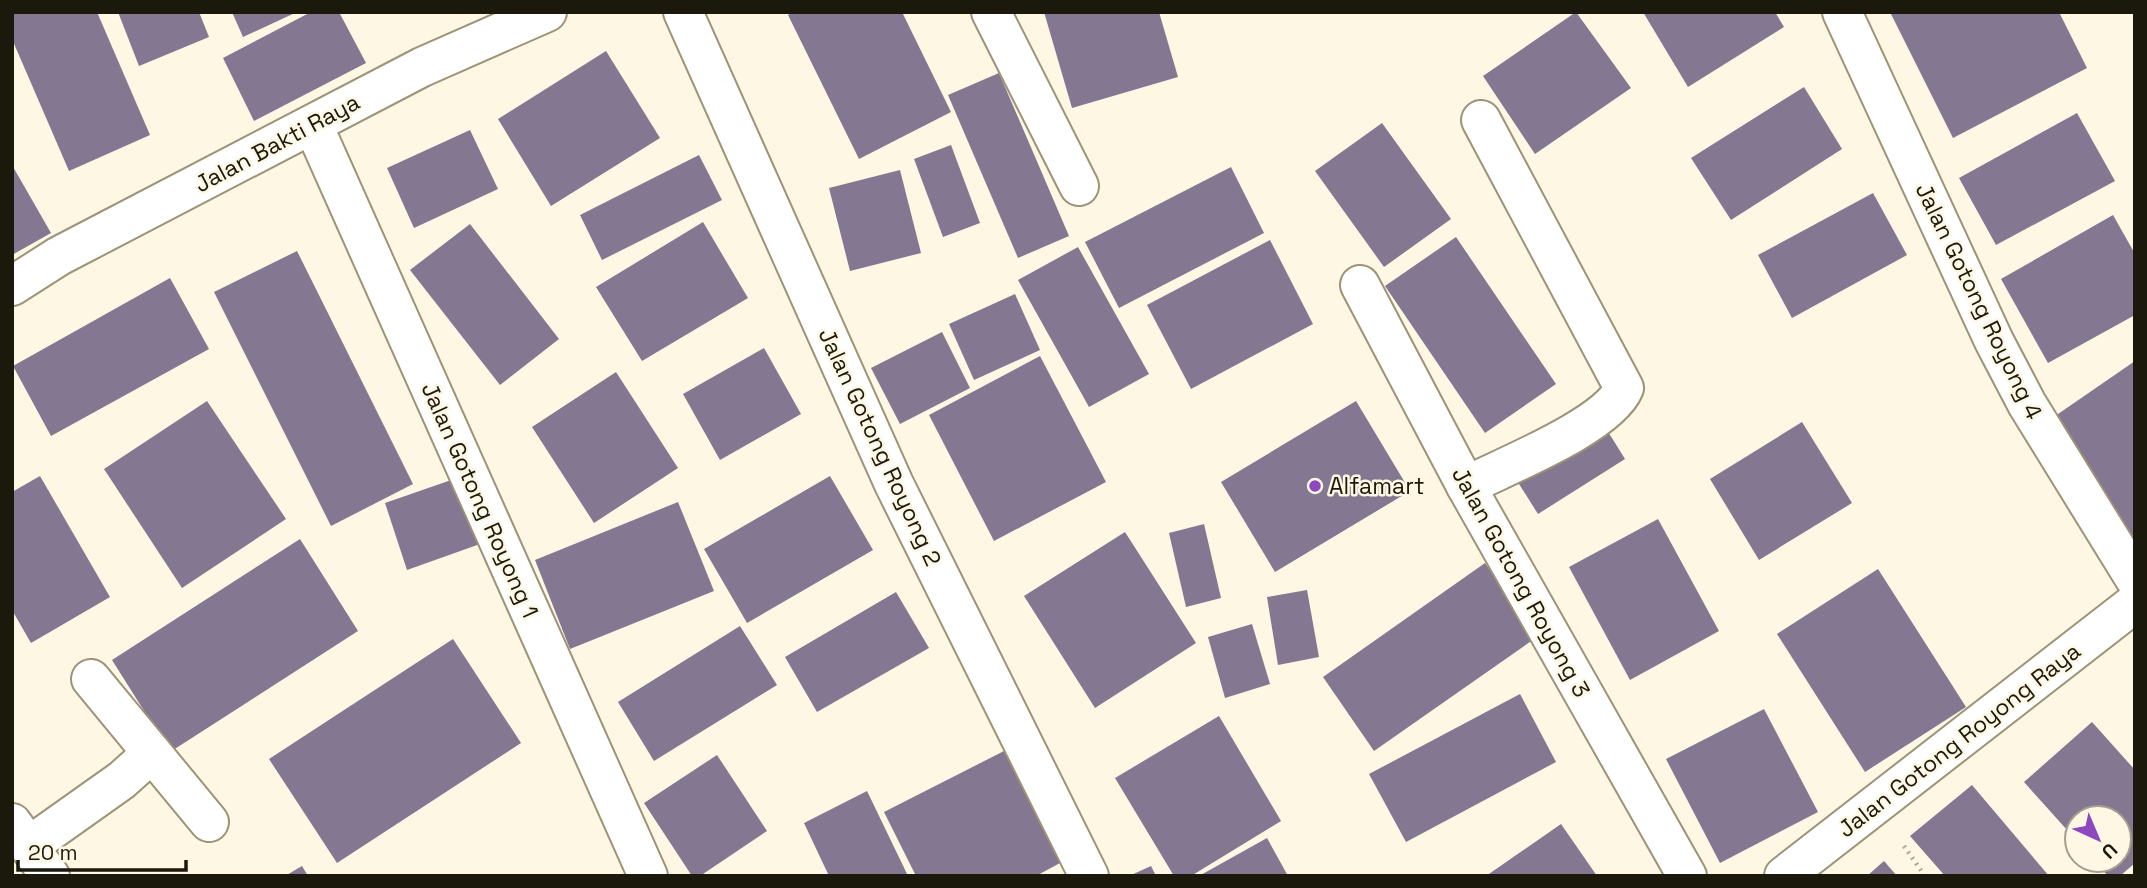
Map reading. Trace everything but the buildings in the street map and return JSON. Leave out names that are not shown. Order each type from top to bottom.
[{"type":"street","name":"Jalan Bakti Raya","points":[[12,286],[59,256],[422,67],[547,12]]},
{"type":"street","name":"Jalan Gotong Royong 2","points":[[683,12],[894,484],[1088,876]]},
{"type":"street","points":[[991,12],[1079,186]]},
{"type":"street","name":"Jalan Gotong Royong 4","points":[[1842,12],[2005,362],[2027,404],[2135,579]]},
{"type":"street","points":[[1466,486],[1600,418],[1619,400],[1624,388],[1481,120]]},
{"type":"street","name":"Jalan Gotong Royong 1","points":[[313,125],[648,876]]},
{"type":"street","name":"Jalan Gotong Royong 3","points":[[1360,285],[1466,486],[1687,876]]},
{"type":"street","name":"Jalan Gotong Royong Raya","points":[[1784,876],[2135,603]]},
{"type":"street","points":[[91,679],[209,822]]},
{"type":"street","points":[[30,848],[122,780],[152,753]]},
{"type":"place","name":"Alfamart","points":[[1315,486]]}]
